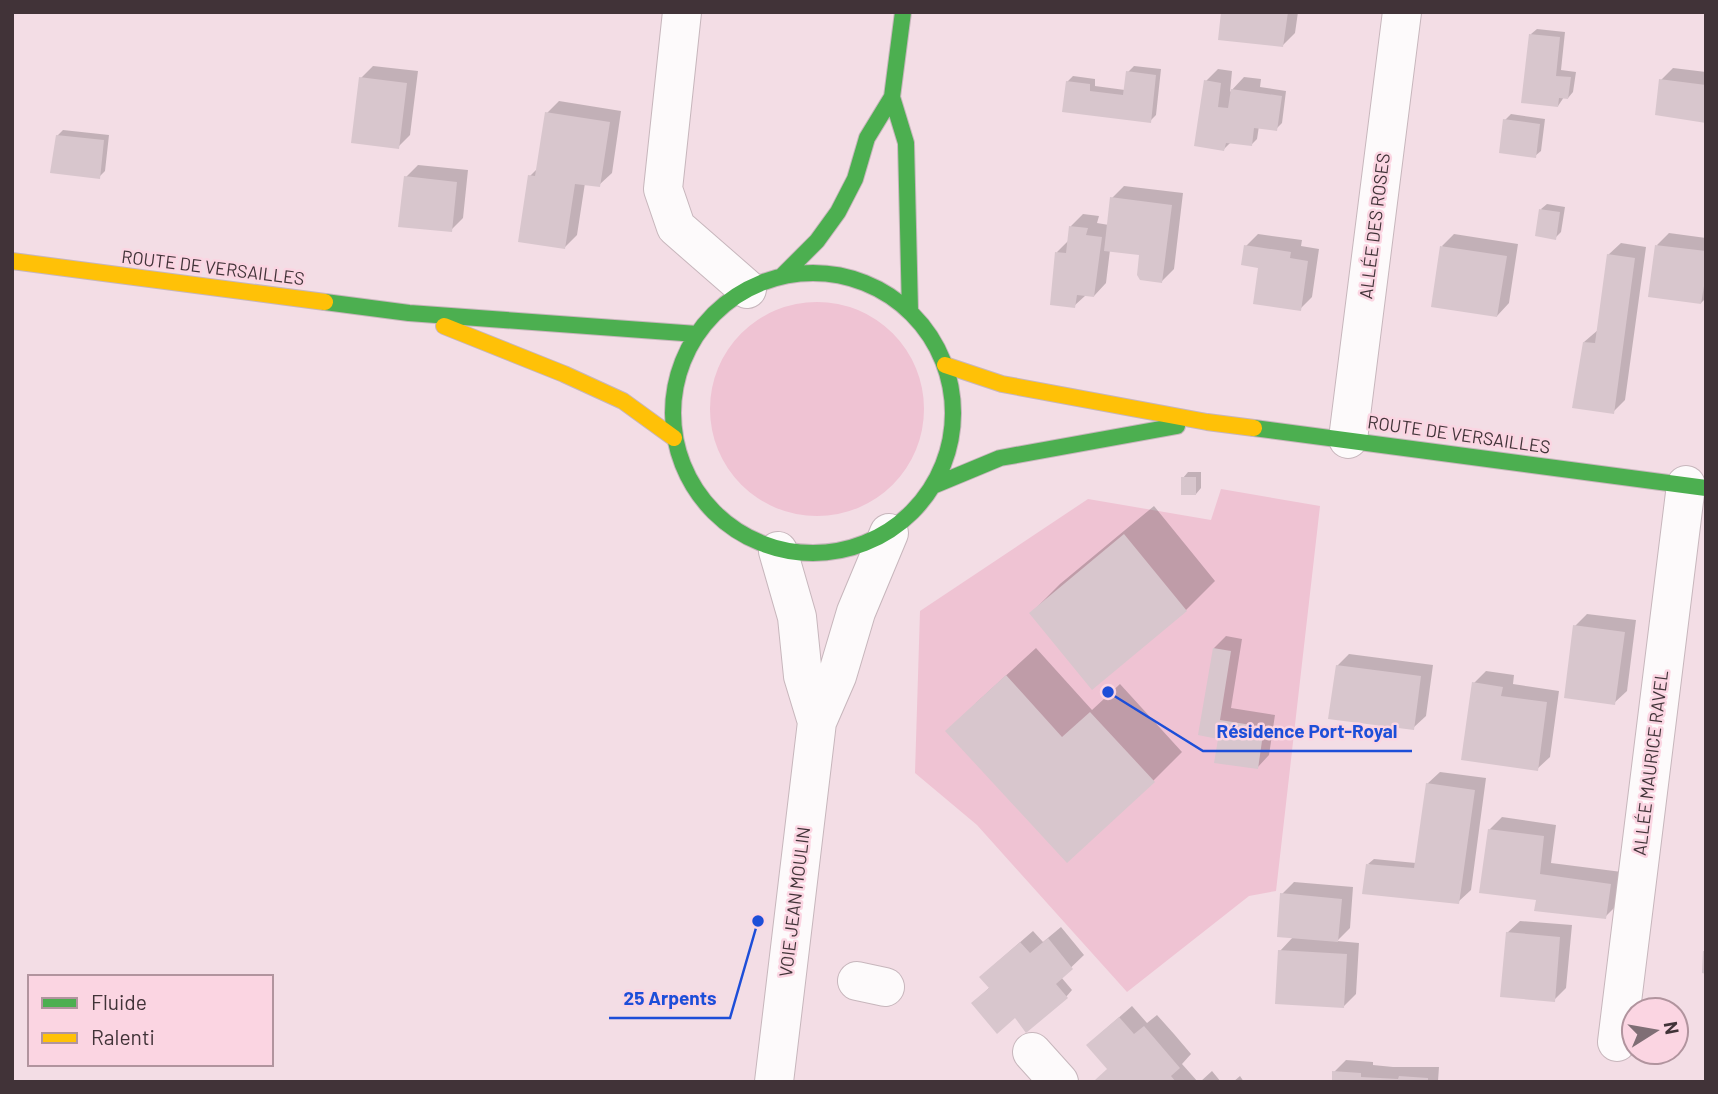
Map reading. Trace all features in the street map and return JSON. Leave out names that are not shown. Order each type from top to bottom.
[{"type":"main road","points":[[782,276],[817,241],[838,212],[855,178],[867,138],[892,97],[903,12]]},
{"type":"main road","points":[[892,97],[906,143],[910,311]]},
{"type":"main road","name":"ROUTE DE VERSAILLES","points":[[12,261],[409,313],[696,334]]},
{"type":"main road","points":[[819,272],[871,285],[910,311],[934,342],[945,365],[954,409],[950,449],[935,485],[916,510],[889,533],[859,547],[778,551],[745,538],[710,510],[686,475],[674,438],[672,415],[676,381],[696,334],[720,307],[747,289],[782,276],[819,272]]},
{"type":"main road","name":"ROUTE DE VERSAILLES","points":[[409,313],[564,374],[623,401],[674,438]]},
{"type":"main road","name":"ROUTE DE VERSAILLES","points":[[945,365],[1002,384],[1207,422],[1696,486]]},
{"type":"main road","name":"ROUTE DE VERSAILLES","points":[[935,485],[1000,458],[1207,422]]},
{"type":"street","points":[[682,12],[663,189],[676,227],[747,289]]},
{"type":"street","name":"ALLÉE DES ROSES","points":[[1348,439],[1402,12]]},
{"type":"street","name":"ALLÉE MAURICE RAVEL","points":[[1617,1042],[1696,486]]},
{"type":"street","name":"VOIE JEAN MOULIN","points":[[774,1082],[817,722],[837,676],[856,612],[889,533]]},
{"type":"street","name":"VOIE JEAN MOULIN","points":[[778,551],[797,617],[803,676],[817,722]]},
{"type":"street","points":[[1032,1052],[1059,1082]]},
{"type":"shaded area","points":[[817,302],[858,310],[893,333],[916,368],[924,409],[916,450],[893,485],[858,508],[817,516],[776,508],[741,485],[718,450],[710,409],[718,368],[741,333],[776,310]]},
{"type":"shaded area","points":[[1221,489],[1320,506],[1276,891],[1249,896],[1127,992],[977,825],[915,773],[920,611],[1088,499],[1211,520]]},
{"type":"building","points":[[1221,12],[1288,12],[1283,47],[1218,40]]},
{"type":"building","points":[[1529,34],[1560,37],[1556,76],[1571,77],[1568,99],[1559,98],[1558,107],[1521,103]]},
{"type":"building","points":[[1126,71],[1156,75],[1151,123],[1062,112],[1066,81],[1090,84],[1090,91],[1123,95]]},
{"type":"building","points":[[359,77],[407,83],[399,149],[351,143]]},
{"type":"building","points":[[1659,79],[1706,85],[1706,123],[1655,115]]},
{"type":"building","points":[[1204,80],[1221,83],[1218,107],[1228,108],[1231,89],[1282,96],[1277,131],[1254,128],[1252,146],[1226,143],[1224,151],[1194,146]]},
{"type":"building","points":[[545,112],[610,122],[600,187],[575,184],[565,249],[518,242],[528,175],[535,176]]},
{"type":"building","points":[[1503,119],[1540,124],[1536,158],[1499,153]]},
{"type":"building","points":[[56,135],[104,140],[100,179],[50,173]]},
{"type":"building","points":[[404,176],[457,182],[452,232],[398,227]]},
{"type":"building","points":[[1110,197],[1172,205],[1162,283],[1140,280],[1137,275],[1139,255],[1104,251]]},
{"type":"building","points":[[1539,209],[1560,212],[1556,240],[1535,236]]},
{"type":"building","points":[[1069,226],[1088,228],[1086,235],[1102,237],[1094,297],[1077,295],[1075,308],[1050,305],[1055,252],[1066,253]]},
{"type":"building","points":[[1244,245],[1291,252],[1290,258],[1308,261],[1301,311],[1253,304],[1258,268],[1241,265]]},
{"type":"building","points":[[1655,245],[1706,251],[1706,274],[1701,304],[1648,297]]},
{"type":"building","points":[[1440,246],[1507,256],[1497,317],[1431,307]]},
{"type":"building","points":[[1607,254],[1635,258],[1614,414],[1572,408],[1583,342],[1595,343]]},
{"type":"building","points":[[1181,477],[1196,477],[1196,495],[1181,495]]},
{"type":"building","points":[[1124,534],[1187,611],[1092,690],[1029,613]]},
{"type":"building","points":[[1573,625],[1625,632],[1615,705],[1564,698]]},
{"type":"building","points":[[1213,648],[1231,651],[1220,720],[1264,727],[1258,769],[1214,763],[1218,739],[1198,735]]},
{"type":"building","points":[[1336,665],[1421,676],[1414,730],[1328,719]]},
{"type":"building","points":[[1006,675],[1062,737],[1090,712],[1155,782],[1067,863],[945,731]]},
{"type":"building","points":[[1472,682],[1503,687],[1501,696],[1547,702],[1538,771],[1461,760]]},
{"type":"building","points":[[1426,783],[1475,790],[1459,904],[1362,894],[1366,864],[1414,868]]},
{"type":"building","points":[[1488,829],[1544,836],[1540,874],[1611,884],[1606,919],[1534,911],[1536,900],[1479,893]]},
{"type":"building","points":[[1280,893],[1342,899],[1338,942],[1277,937]]},
{"type":"building","points":[[1506,932],[1560,937],[1555,1002],[1500,997]]},
{"type":"building","points":[[1048,938],[1073,969],[1056,984],[1068,998],[1026,1033],[1015,1018],[997,1034],[971,1003],[989,988],[979,977],[1020,942],[1030,953]]},
{"type":"building","points":[[1278,950],[1347,954],[1344,1008],[1275,1004]]},
{"type":"building","points":[[1703,951],[1706,951],[1706,974],[1702,973]]},
{"type":"building","points":[[1119,1017],[1134,1034],[1144,1026],[1180,1068],[1171,1076],[1176,1082],[1095,1080],[1107,1069],[1086,1045]]},
{"type":"building","points":[[1332,1071],[1361,1073],[1361,1077],[1428,1078],[1428,1082],[1332,1082]]},
{"type":"traffic: fast","points":[[782,276],[817,241],[838,212],[855,179],[867,138],[892,97],[903,12]]},
{"type":"traffic: fast","points":[[892,97],[906,143],[910,311]]},
{"type":"traffic: fast","points":[[813,273],[840,276],[867,284],[891,297],[912,314],[929,335],[942,359],[950,386],[953,413],[950,440],[942,467],[929,491],[912,512],[891,529],[867,542],[840,550],[813,553],[786,550],[759,542],[735,529],[714,512],[697,491],[684,467],[676,440],[673,413],[676,386],[684,359],[697,335],[714,314],[735,297],[759,284],[786,276],[813,273]]},
{"type":"traffic: fast","points":[[325,302],[409,313],[697,334]]},
{"type":"traffic: fast","points":[[935,485],[1000,458],[1177,426]]},
{"type":"traffic: fast","points":[[1254,428],[1706,488]]},
{"type":"traffic: slow","points":[[12,261],[325,302]]},
{"type":"traffic: slow","points":[[444,326],[564,374],[623,401],[674,438]]},
{"type":"traffic: slow","points":[[945,365],[1002,384],[1207,422],[1254,428]]},
{"type":"place","name":"Résidence Port-Royal","points":[[1108,692]]},
{"type":"place","name":"25 Arpents","points":[[758,921]]}]
